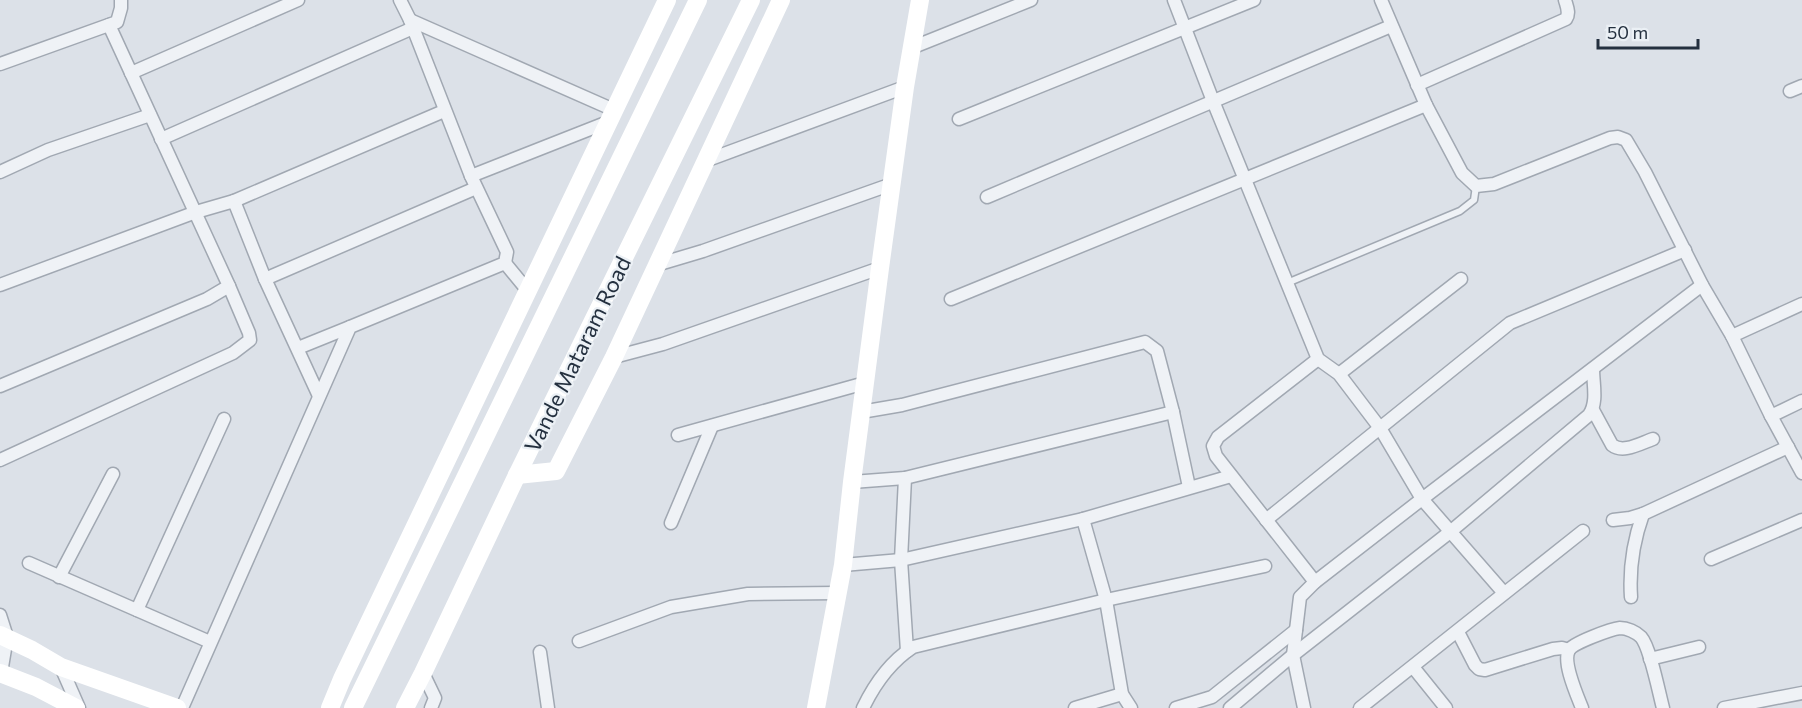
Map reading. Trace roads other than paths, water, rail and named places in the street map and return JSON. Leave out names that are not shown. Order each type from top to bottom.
[{"type":"street","points":[[0,64],[117,22],[121,0]]},
{"type":"street","points":[[131,73],[298,0]]},
{"type":"street","points":[[400,0],[412,24],[444,111],[476,188],[507,252],[505,263],[528,291]]},
{"type":"street","points":[[353,707],[332,702],[667,0]]},
{"type":"street","name":"Vande Mataram Road","points":[[353,707],[698,0]]},
{"type":"street","name":"Vande Mataram Road","points":[[405,708],[751,0]]},
{"type":"street","points":[[517,475],[556,471],[614,357],[782,0]]},
{"type":"street","points":[[816,708],[843,566],[880,268],[905,87],[920,0]]},
{"type":"street","points":[[911,48],[1031,0]]},
{"type":"street","points":[[1174,0],[1212,102],[1318,359],[1339,374],[1380,428],[1422,500],[1504,593]]},
{"type":"street","points":[[959,119],[1254,0]]},
{"type":"street","points":[[1381,0],[1426,105],[1462,173],[1476,186],[1494,184],[1610,138],[1618,137],[1626,140],[1645,172],[1702,285],[1732,336],[1802,473]]},
{"type":"street","points":[[1417,85],[1566,20],[1568,9],[1565,0]]},
{"type":"street","points":[[161,139],[412,24],[611,116]]},
{"type":"street","points":[[0,460],[233,353],[250,340],[229,286],[109,25]]},
{"type":"street","points":[[987,197],[1391,26]]},
{"type":"street","points":[[1790,91],[1802,86]]},
{"type":"street","points":[[705,161],[905,87]]},
{"type":"street","points":[[951,299],[1426,105]]},
{"type":"street","points":[[0,285],[234,201],[444,111]]},
{"type":"street","points":[[0,172],[48,150],[150,115]]},
{"type":"street","points":[[471,176],[611,116]]},
{"type":"street","points":[[656,265],[892,184]]},
{"type":"street","points":[[265,279],[476,188]]},
{"type":"street","points":[[234,201],[265,279],[319,396]]},
{"type":"street","points":[[1266,520],[1510,323],[1685,250]]},
{"type":"street","points":[[298,348],[505,263]]},
{"type":"street","points":[[614,357],[663,344],[880,268]]},
{"type":"street","points":[[1339,374],[1461,279]]},
{"type":"street","points":[[1304,708],[1293,655],[1300,597],[1315,582],[1702,285]]},
{"type":"street","points":[[0,386],[207,298],[229,286]]},
{"type":"street","points":[[1732,336],[1802,304]]},
{"type":"street","points":[[3,636],[61,667],[180,708],[350,327]]},
{"type":"street","points":[[861,412],[902,405],[1145,342],[1157,351],[1189,487]]},
{"type":"street","points":[[1315,582],[1216,456],[1213,446],[1218,437],[1318,359]]},
{"type":"street","points":[[1230,708],[1293,655],[1450,532],[1589,415],[1594,403],[1593,369]]},
{"type":"street","points":[[678,435],[865,383]]},
{"type":"street","points":[[1771,416],[1802,401]]},
{"type":"street","points":[[1593,410],[1612,446],[1616,449],[1623,450],[1653,439]]},
{"type":"street","points":[[852,482],[905,478],[1173,412]]},
{"type":"street","points":[[137,610],[224,419]]},
{"type":"street","points":[[671,523],[712,426]]},
{"type":"street","points":[[1613,520],[1643,514],[1788,447]]},
{"type":"street","points":[[59,577],[113,474]]},
{"type":"street","points":[[843,566],[901,560],[1083,519],[1231,476]]},
{"type":"street","points":[[905,478],[901,560],[907,651]]},
{"type":"street","points":[[1631,597],[1631,559],[1643,514]]},
{"type":"street","points":[[1083,519],[1106,600],[1122,694],[1131,708]]},
{"type":"street","points":[[1712,560],[1802,520]]},
{"type":"street","points":[[1360,708],[1583,531]]},
{"type":"street","points":[[29,563],[210,642]]},
{"type":"street","points":[[863,708],[881,676],[898,657],[913,647],[1106,600],[1265,566]]},
{"type":"street","points":[[579,641],[671,607],[748,594],[838,593]]},
{"type":"street","points":[[0,615],[3,636],[1,673],[78,708]]},
{"type":"street","points":[[1582,708],[1567,661],[1569,650],[1576,643],[1619,628],[1631,630],[1642,638],[1663,708]]},
{"type":"street","points":[[1200,708],[1296,630]]},
{"type":"street","points":[[1458,632],[1475,666],[1485,670],[1553,649],[1569,650]]},
{"type":"street","points":[[1650,659],[1699,647]]},
{"type":"street","points":[[540,652],[548,708]]},
{"type":"street","points":[[61,667],[78,708]]},
{"type":"street","points":[[1413,667],[1446,708]]},
{"type":"street","points":[[423,673],[435,698],[431,708]]},
{"type":"street","points":[[1724,708],[1802,693]]},
{"type":"street","points":[[1075,708],[1122,694]]},
{"type":"street","points":[[1176,708],[1212,696]]},
{"type":"lane","points":[[1287,284],[1460,211],[1474,200],[1476,186]]}]
